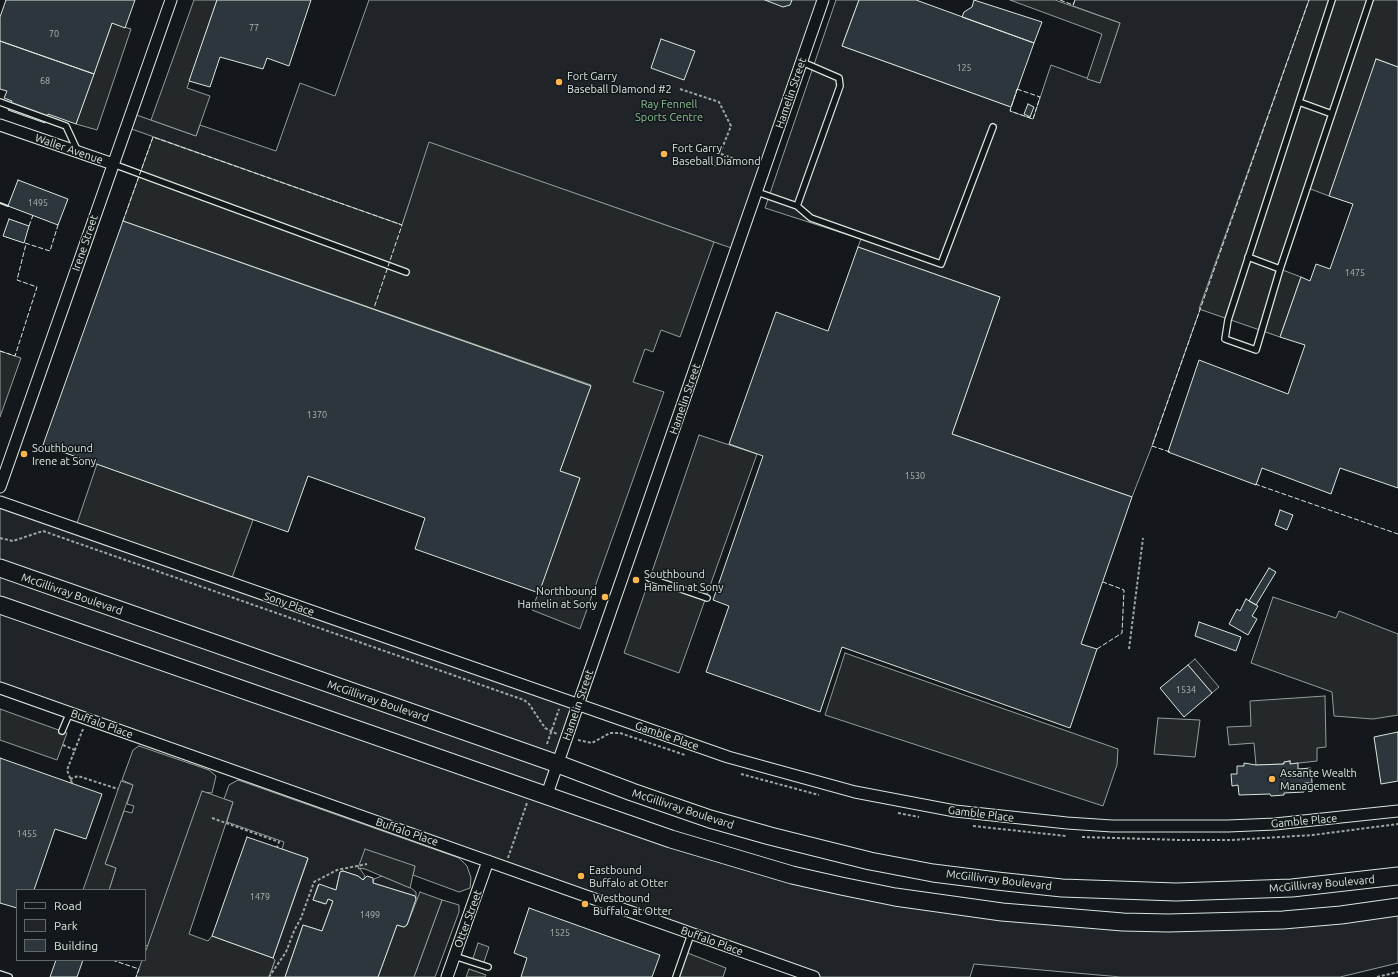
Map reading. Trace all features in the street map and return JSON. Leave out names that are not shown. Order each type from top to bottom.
[{"type":"main road","name":"McGillivray Boulevard","points":[[0,568],[710,819],[770,836],[870,861],[940,874],[1062,888],[1176,892],[1292,888],[1398,876]]},
{"type":"main road","points":[[0,605],[538,797],[671,840],[792,875],[895,897],[1002,912],[1085,920],[1168,923],[1283,920],[1341,915],[1398,907]]},
{"type":"street","name":"Irene Street","points":[[0,487],[171,0]]},
{"type":"street","name":"Hamelin Street","points":[[538,797],[558,764],[823,0]]},
{"type":"street","name":"Waller Avenue","points":[[0,125],[113,164]]},
{"type":"street","name":"Sony Place","points":[[0,502],[578,706]]},
{"type":"street","name":"Buffalo Place","points":[[0,688],[505,866],[814,977]]},
{"type":"street","name":"Gamble Place","points":[[578,706],[728,757],[790,776],[855,792],[963,812],[1067,823],[1112,826],[1182,827],[1275,824],[1398,810]]},
{"type":"street","name":"Otter Street","points":[[447,977],[488,861]]},
{"type":"lane","points":[[1332,0],[1228,320],[1225,338],[1256,350],[1280,269],[1370,0]]},
{"type":"lane","points":[[797,206],[840,86],[839,78],[802,62]]},
{"type":"lane","points":[[0,102],[66,126],[78,152]]},
{"type":"lane","points":[[1299,102],[1332,114]]},
{"type":"lane","points":[[757,192],[797,206],[811,218],[941,264],[993,127]]},
{"type":"lane","name":"Waller Avenue","points":[[113,164],[406,272]]},
{"type":"lane","points":[[1248,257],[1280,269]]},
{"type":"lane","points":[[649,578],[707,598]]},
{"type":"lane","points":[[62,731],[70,712]]},
{"type":"lane","points":[[676,977],[691,934]]},
{"type":"lane","points":[[454,956],[488,967]]},
{"type":"lane","points":[[0,974],[9,977]]},
{"type":"path","points":[[680,89],[719,102],[731,126],[715,166]]},
{"type":"path","points":[[721,154],[764,170]]},
{"type":"path","points":[[0,538],[13,541],[44,531],[524,700],[529,704],[545,728],[552,732]]},
{"type":"path","points":[[1130,649],[1143,538]]},
{"type":"path","points":[[546,746],[562,700]]},
{"type":"path","points":[[72,783],[67,770],[86,719]]},
{"type":"path","points":[[62,745],[75,750]]},
{"type":"path","points":[[70,779],[78,776],[118,789]]},
{"type":"path","points":[[505,866],[538,797]]},
{"type":"path","points":[[212,818],[279,842],[277,847]]},
{"type":"path","points":[[269,977],[286,952],[301,918],[314,882],[337,870],[367,864]]},
{"type":"path","points":[[1377,977],[1398,972]]},
{"type":"green space","name":"Ray Fennell Sports Centre","points":[[369,0],[823,0],[737,250],[430,143],[402,225],[126,127],[131,113],[196,136],[200,125],[276,151],[300,83],[335,96]]},
{"type":"green space","points":[[836,0],[859,0],[842,46],[1011,107],[1010,111],[1033,119],[1051,65],[1100,83],[1120,23],[1073,6],[1075,0],[1309,0],[1152,446],[1132,497],[952,434],[1000,297],[858,247],[861,239],[765,208]]},
{"type":"green space","points":[[0,502],[578,706],[546,797],[792,875],[1085,920],[1398,907],[1398,963],[1340,977],[1121,977],[974,964],[970,977],[814,977],[0,688]]},
{"type":"green space","points":[[139,746],[209,770],[216,776],[212,793],[202,792],[148,946],[146,945],[146,889],[109,889],[116,868],[105,864],[124,811],[132,813],[134,806],[127,804],[133,785],[122,780],[133,750]]},
{"type":"green space","points":[[238,780],[459,858],[467,866],[471,878],[470,888],[459,892],[413,875],[415,866],[358,868],[365,876],[363,880],[358,876],[343,871],[340,872],[336,890],[318,885],[313,900],[325,904],[328,899],[333,901],[322,931],[303,925],[285,977],[269,977],[275,960],[273,958],[308,859],[282,849],[284,842],[227,822],[233,802],[224,799],[229,785]]},
{"type":"green space","points":[[382,876],[411,888],[416,892],[416,899],[415,896],[373,883],[374,879]]},
{"type":"green space","points":[[442,900],[459,905],[459,912],[435,977],[414,977]]},
{"type":"shaded area","points":[[194,0],[217,0],[187,88],[210,96],[196,136],[151,120]]},
{"type":"shaded area","points":[[1010,0],[1055,0],[1120,23],[1100,83],[1087,79],[1102,34]]},
{"type":"shaded area","points":[[1309,0],[1398,0],[1398,67],[1377,59],[1329,196],[1308,188],[1280,269],[1301,277],[1280,337],[1199,309]]},
{"type":"shaded area","points":[[112,23],[131,29],[97,130],[76,124]]},
{"type":"shaded area","points":[[153,137],[402,225],[429,142],[714,242],[680,337],[661,330],[653,352],[645,349],[633,382],[664,392],[580,629],[532,610],[580,478],[560,471],[591,385],[123,221]]},
{"type":"shaded area","points":[[0,351],[21,358],[0,417]]},
{"type":"shaded area","points":[[699,435],[757,454],[679,673],[624,653]]},
{"type":"shaded area","points":[[97,464],[253,520],[230,583],[75,529]]},
{"type":"shaded area","points":[[1273,597],[1336,618],[1339,611],[1398,634],[1398,715],[1373,719],[1334,716],[1332,692],[1251,663]]},
{"type":"shaded area","points":[[845,653],[1118,749],[1117,765],[1103,806],[825,715]]},
{"type":"shaded area","points":[[1195,659],[1219,687],[1212,693],[1188,665]]},
{"type":"shaded area","points":[[1325,696],[1326,747],[1317,748],[1317,761],[1290,764],[1290,761],[1284,762],[1284,764],[1256,765],[1254,743],[1229,745],[1227,727],[1251,726],[1250,701]]},
{"type":"shaded area","points":[[0,709],[67,733],[57,760],[0,740]]},
{"type":"shaded area","points":[[1158,718],[1200,720],[1195,757],[1154,754]]},
{"type":"shaded area","points":[[121,781],[133,785],[105,864],[116,868],[109,889],[83,889]]},
{"type":"shaded area","points":[[202,791],[233,802],[189,934],[208,941],[212,936],[273,958],[275,960],[269,977],[136,977],[142,961],[146,961],[146,950]]},
{"type":"shaded area","points":[[365,849],[415,866],[410,888],[365,869],[358,868]]},
{"type":"shaded area","points":[[420,892],[442,900],[414,977],[378,977],[397,925],[404,927],[407,925]]},
{"type":"shaded area","points":[[478,943],[489,947],[483,965],[472,961]]},
{"type":"shaded area","points":[[685,952],[726,968],[723,977],[676,977]]},
{"type":"shaded area","points":[[469,969],[486,975],[485,977],[466,977]]},
{"type":"building","points":[[6,0],[135,0],[125,28],[112,23],[94,74],[0,41],[0,17]]},
{"type":"building","points":[[217,0],[311,0],[289,66],[267,58],[263,69],[220,57],[210,87],[189,81]]},
{"type":"building","points":[[765,0],[792,0],[790,5],[783,7]]},
{"type":"building","points":[[859,0],[916,0],[1034,43],[1011,107],[842,46]]},
{"type":"building","points":[[974,0],[1042,22],[1034,43],[962,17],[964,12],[972,7]]},
{"type":"building","points":[[661,39],[695,51],[684,80],[651,68]]},
{"type":"building","points":[[0,41],[94,74],[76,124],[48,114],[45,123],[8,110],[12,101],[4,98],[7,91],[0,89]]},
{"type":"building","points":[[1376,59],[1398,67],[1398,488],[1340,468],[1331,494],[1262,468],[1256,485],[1168,452],[1199,360],[1288,394],[1305,345],[1280,337],[1301,277],[1310,281],[1316,264],[1330,269],[1353,204],[1329,196]]},
{"type":"building","points":[[1028,104],[1034,107],[1030,117],[1024,114]]},
{"type":"building","points":[[18,180],[68,199],[58,225],[8,206]]},
{"type":"building","points":[[9,219],[29,226],[24,243],[3,236]]},
{"type":"building","points":[[123,221],[591,386],[560,471],[580,478],[539,593],[415,549],[425,518],[308,476],[288,532],[43,445]]},
{"type":"building","points":[[858,247],[1000,297],[952,434],[1132,497],[1081,644],[1097,649],[1070,728],[842,647],[820,712],[706,672],[729,606],[713,600],[763,456],[729,444],[776,312],[828,331]]},
{"type":"building","points":[[1280,510],[1293,515],[1287,530],[1275,525]]},
{"type":"building","points":[[1269,568],[1276,572],[1256,605],[1249,601]]},
{"type":"building","points":[[1246,599],[1258,606],[1252,616],[1257,619],[1248,635],[1229,624],[1237,609],[1240,611]]},
{"type":"building","points":[[1199,622],[1241,637],[1236,651],[1195,636]]},
{"type":"building","points":[[1188,665],[1212,693],[1184,717],[1160,688]]},
{"type":"building","points":[[1398,732],[1398,781],[1381,784],[1374,737]]},
{"type":"building","points":[[0,758],[102,794],[86,839],[55,829],[34,889],[16,889],[16,908],[0,903]]},
{"type":"building","name":"Assante Wealth Management","points":[[1290,761],[1290,764],[1298,763],[1298,769],[1311,768],[1312,783],[1304,783],[1304,792],[1284,793],[1284,795],[1271,796],[1270,794],[1239,795],[1238,785],[1232,786],[1231,774],[1237,774],[1237,766],[1244,766],[1244,763],[1256,765],[1284,764],[1284,762]]},
{"type":"building","points":[[247,837],[308,858],[273,958],[212,936]]},
{"type":"building","points":[[343,871],[358,876],[363,880],[367,876],[373,878],[373,883],[415,896],[416,899],[407,925],[404,927],[397,925],[378,977],[285,977],[303,925],[322,931],[333,901],[328,899],[326,904],[313,900],[319,884],[336,890],[340,872]]},
{"type":"building","points":[[529,908],[660,955],[652,977],[521,977],[527,958],[514,953]]},
{"type":"building","points":[[56,961],[83,961],[77,977],[50,977]]},
{"type":"fence","points":[[1060,0],[1073,5],[1075,0]]},
{"type":"fence","points":[[1170,452],[1152,446],[1309,0]]},
{"type":"fence","points":[[1017,89],[1040,97],[1033,119],[1010,111],[1017,89]]},
{"type":"fence","points":[[123,221],[153,137],[402,225],[374,308]]},
{"type":"fence","points":[[29,226],[33,215]]},
{"type":"fence","points":[[25,243],[50,251],[58,225]]},
{"type":"fence","points":[[0,351],[15,356],[37,287],[17,280],[26,244]]},
{"type":"fence","points":[[1255,484],[1398,534]]},
{"type":"fence","points":[[1097,649],[1122,633],[1124,590],[1103,582]]},
{"type":"fence","points":[[115,961],[139,969],[136,977]]},
{"type":"wall","points":[[0,203],[8,206]]},
{"type":"place","name":"Fort Garry Baseball DIamond #2","points":[[559,82]]},
{"type":"place","name":"Fort Garry Baseball Diamond","points":[[664,154]]},
{"type":"place","name":"Southbound Irene at Sony","points":[[24,454]]},
{"type":"place","name":"Southbound Hamelin at Sony","points":[[636,580]]},
{"type":"place","name":"Northbound Hamelin at Sony","points":[[605,597]]},
{"type":"place","name":"Assante Wealth Management","points":[[1272,779]]},
{"type":"place","name":"Eastbound Buffalo at Otter","points":[[581,876]]},
{"type":"place","name":"Westbound Buffalo at Otter","points":[[585,904]]}]
